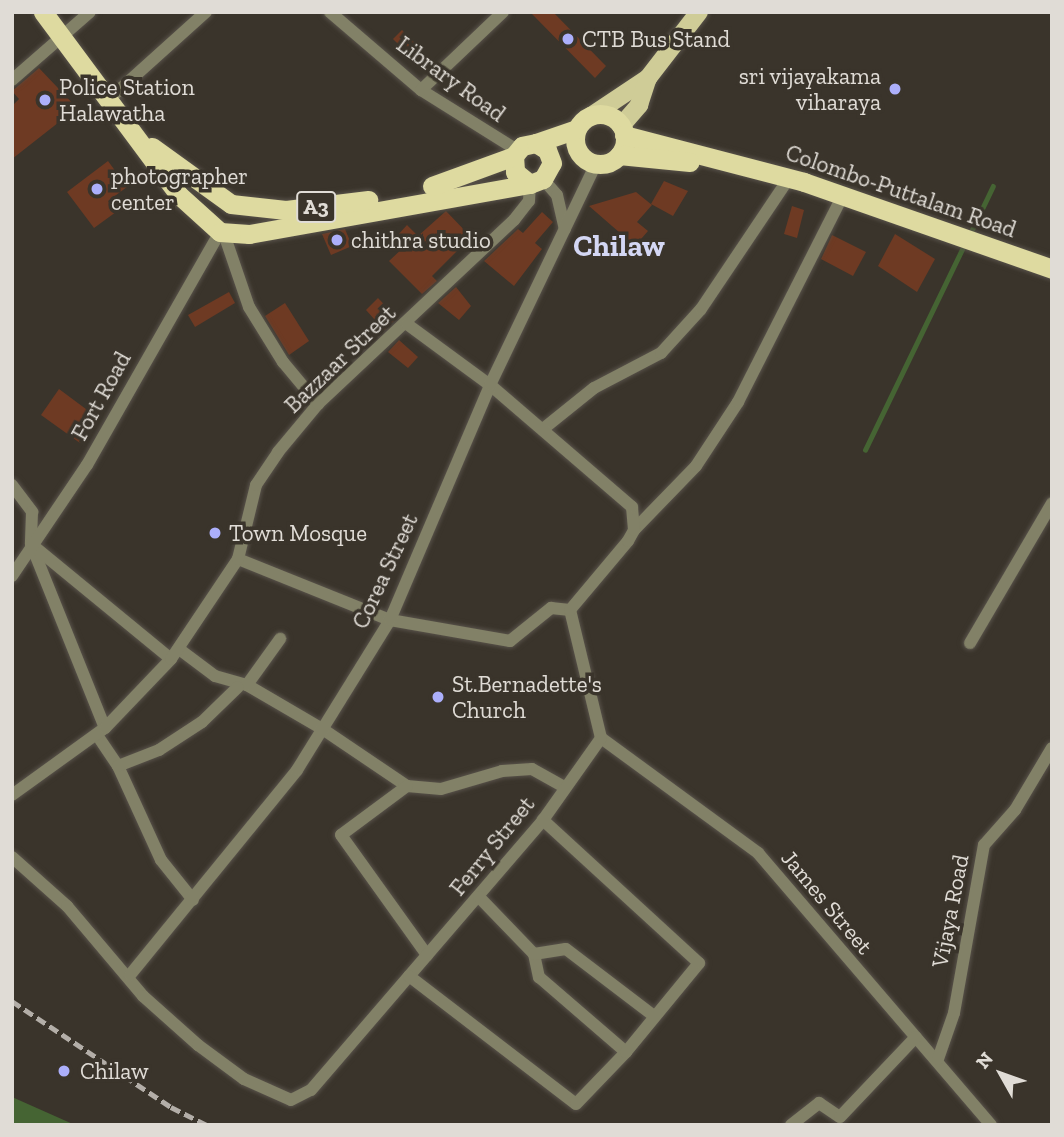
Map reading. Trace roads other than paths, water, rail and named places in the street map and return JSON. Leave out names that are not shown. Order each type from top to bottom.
[{"type":"highway","name":"A3","points":[[43,12],[59,38],[179,195],[219,231],[249,234],[537,182]]},
{"type":"highway","points":[[536,143],[551,156],[537,182],[515,173],[515,153],[536,143],[584,122],[611,117],[623,130],[619,155],[596,164],[577,152],[584,122]]},
{"type":"highway","name":"Colombo-Puttalam Road","points":[[623,130],[789,177],[955,232],[1052,270]]},
{"type":"highway","name":"A3","points":[[135,134],[231,204],[286,210],[395,195],[462,179],[515,153]]},
{"type":"highway","name":"Colombo-Puttalam Road","points":[[619,155],[733,163]]},
{"type":"highway","points":[[219,231],[242,222],[240,210],[231,204]]},
{"type":"main road","points":[[584,122],[648,78],[699,12]]},
{"type":"main road","points":[[623,130],[639,104],[648,78]]},
{"type":"street","points":[[15,71],[90,12]]},
{"type":"street","points":[[107,101],[206,12]]},
{"type":"street","name":"Library Road","points":[[330,12],[421,90],[515,153]]},
{"type":"street","points":[[421,90],[503,12]]},
{"type":"street","name":"Corea Street","points":[[130,975],[193,900],[324,730],[390,620],[491,385],[596,164]]},
{"type":"street","points":[[543,429],[594,388],[661,354],[701,309],[789,177]]},
{"type":"street","points":[[537,182],[557,195],[565,229]]},
{"type":"street","name":"Bazzaar Street","points":[[12,795],[101,731],[174,654],[238,559],[256,485],[318,404],[407,324],[522,212],[537,182]]},
{"type":"street","points":[[570,610],[634,530],[696,466],[738,402],[844,195]]},
{"type":"street","points":[[219,231],[249,307],[283,362],[318,404]]},
{"type":"street","name":"Fort Road","points":[[12,576],[31,544],[87,465],[219,231]]},
{"type":"street","points":[[407,324],[491,385],[624,498],[632,507],[634,530]]},
{"type":"street","points":[[12,485],[32,512],[31,544],[101,731],[161,860],[193,900]]},
{"type":"street","points":[[970,643],[1052,503]]},
{"type":"street","points":[[31,544],[174,654],[242,686],[324,730],[407,786],[442,789],[502,771],[532,769],[565,788]]},
{"type":"street","points":[[238,559],[390,620],[510,641],[551,608],[570,610]]},
{"type":"street","points":[[570,610],[601,738]]},
{"type":"street","points":[[118,766],[159,751],[202,722],[242,686],[280,639]]},
{"type":"street","name":"Ferry Street","points":[[12,856],[67,906],[130,975],[143,996],[226,1068],[291,1100],[312,1090],[479,897],[543,820],[601,738]]},
{"type":"street","name":"James Street","points":[[601,738],[758,853],[938,1059],[991,1125]]},
{"type":"street","name":"Vijaya Road","points":[[938,1059],[954,1013],[984,845],[1028,792],[1052,748]]},
{"type":"street","points":[[407,786],[341,835],[427,955]]},
{"type":"street","points":[[410,976],[576,1104],[626,1052],[699,962],[543,820]]},
{"type":"street","points":[[479,897],[534,954],[539,977],[626,1052]]},
{"type":"street","points":[[534,954],[566,949],[654,1016]]},
{"type":"street","points":[[791,1125],[819,1103],[840,1117],[916,1037]]},
{"type":"waterway","points":[[969,236],[993,186]]},
{"type":"waterway","points":[[865,450],[965,243]]},
{"type":"railway","points":[[12,1001],[171,1107],[207,1125]]},
{"type":"place","name":"CTB Bus Stand","points":[[568,39]]},
{"type":"place","name":"sri vijayakama viharaya","points":[[895,89]]},
{"type":"place","name":"Police Station Halawatha","points":[[45,100]]},
{"type":"place","name":"photographer center","points":[[97,189]]},
{"type":"place","name":"chithra studio","points":[[337,240]]},
{"type":"place","name":"Town Mosque","points":[[215,533]]},
{"type":"place","name":"St.Bernadette's Church","points":[[438,697]]},
{"type":"place","name":"Chilaw","points":[[64,1071]]},
{"type":"district","name":"Chilaw","points":[[619,246]]}]
